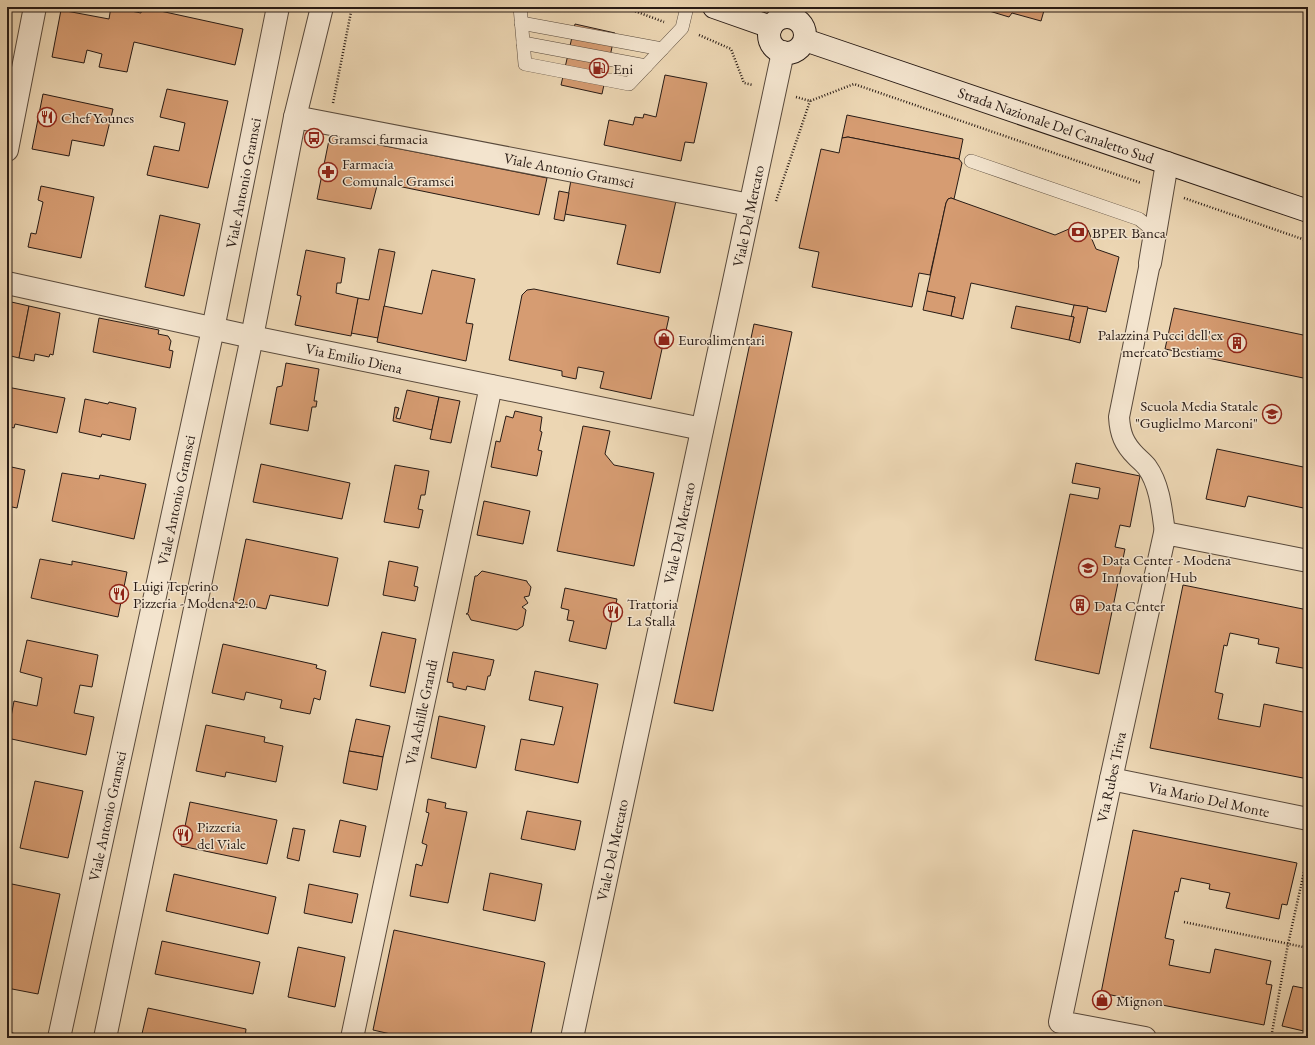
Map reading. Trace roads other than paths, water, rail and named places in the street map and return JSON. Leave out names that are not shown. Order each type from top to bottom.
[{"type":"street","points":[[7,150],[35,7]]},
{"type":"street","name":"Viale Antonio Gramsci","points":[[59,1038],[213,329],[278,7]]},
{"type":"street","points":[[105,1038],[252,337],[295,117],[322,7]]},
{"type":"street","points":[[714,7],[771,27]]},
{"type":"street","points":[[785,17],[796,19],[804,28],[804,40],[797,50],[792,52],[783,52],[778,50],[770,40],[769,33],[771,27],[779,19],[785,17]]},
{"type":"street","name":"Strada Nazionale Del Canaletto Sud","points":[[804,40],[1308,211]]},
{"type":"street","name":"Viale Del Mercato","points":[[572,1038],[783,52]]},
{"type":"street","name":"Viale Antonio Gramsci","points":[[295,117],[750,205]]},
{"type":"street","points":[[1166,163],[1150,263],[1119,417],[1123,440],[1130,450],[1147,467],[1155,483],[1160,498],[1165,533],[1308,562]]},
{"type":"street","name":"Via Emilio Diena","points":[[7,283],[213,329],[702,429]]},
{"type":"street","name":"Via Achille Grandi","points":[[352,1038],[491,386]]},
{"type":"street","name":"Via Rubes Triva","points":[[1145,1038],[1060,1022],[1111,778],[1165,533]]},
{"type":"street","name":"Via Mario Del Monte","points":[[1111,778],[1308,819]]},
{"type":"lane","points":[[520,7],[525,64],[629,84],[682,28],[688,7]]},
{"type":"lane","points":[[521,23],[662,49]]},
{"type":"lane","points":[[523,43],[646,66]]},
{"type":"lane","points":[[971,161],[1139,219],[1155,232]]},
{"type":"place","name":"Eni","points":[[599,68]]},
{"type":"place","name":"Chef Younes","points":[[47,117]]},
{"type":"place","name":"Gramsci farmacia","points":[[314,138]]},
{"type":"place","name":"Farmacia Comunale Gramsci","points":[[328,172]]},
{"type":"place","name":"BPER Banca","points":[[1078,232]]},
{"type":"place","name":"Euroalimentari","points":[[664,339]]},
{"type":"place","name":"Palazzina Pucci dell'ex mercato Bestiame","points":[[1237,343]]},
{"type":"place","name":"Scuola Media Statale \"Guglielmo Marconi\"","points":[[1272,414]]},
{"type":"place","name":"Data Center - Modena Innovation Hub","points":[[1088,568]]},
{"type":"place","name":"Luigi Teperino Pizzeria - Modena 2.0","points":[[119,594]]},
{"type":"place","name":"Data Center","points":[[1080,605]]},
{"type":"place","name":"Trattoria La Stalla","points":[[613,612]]},
{"type":"place","name":"Pizzeria del Viale","points":[[183,835]]},
{"type":"place","name":"Mignon","points":[[1102,1000]]}]
